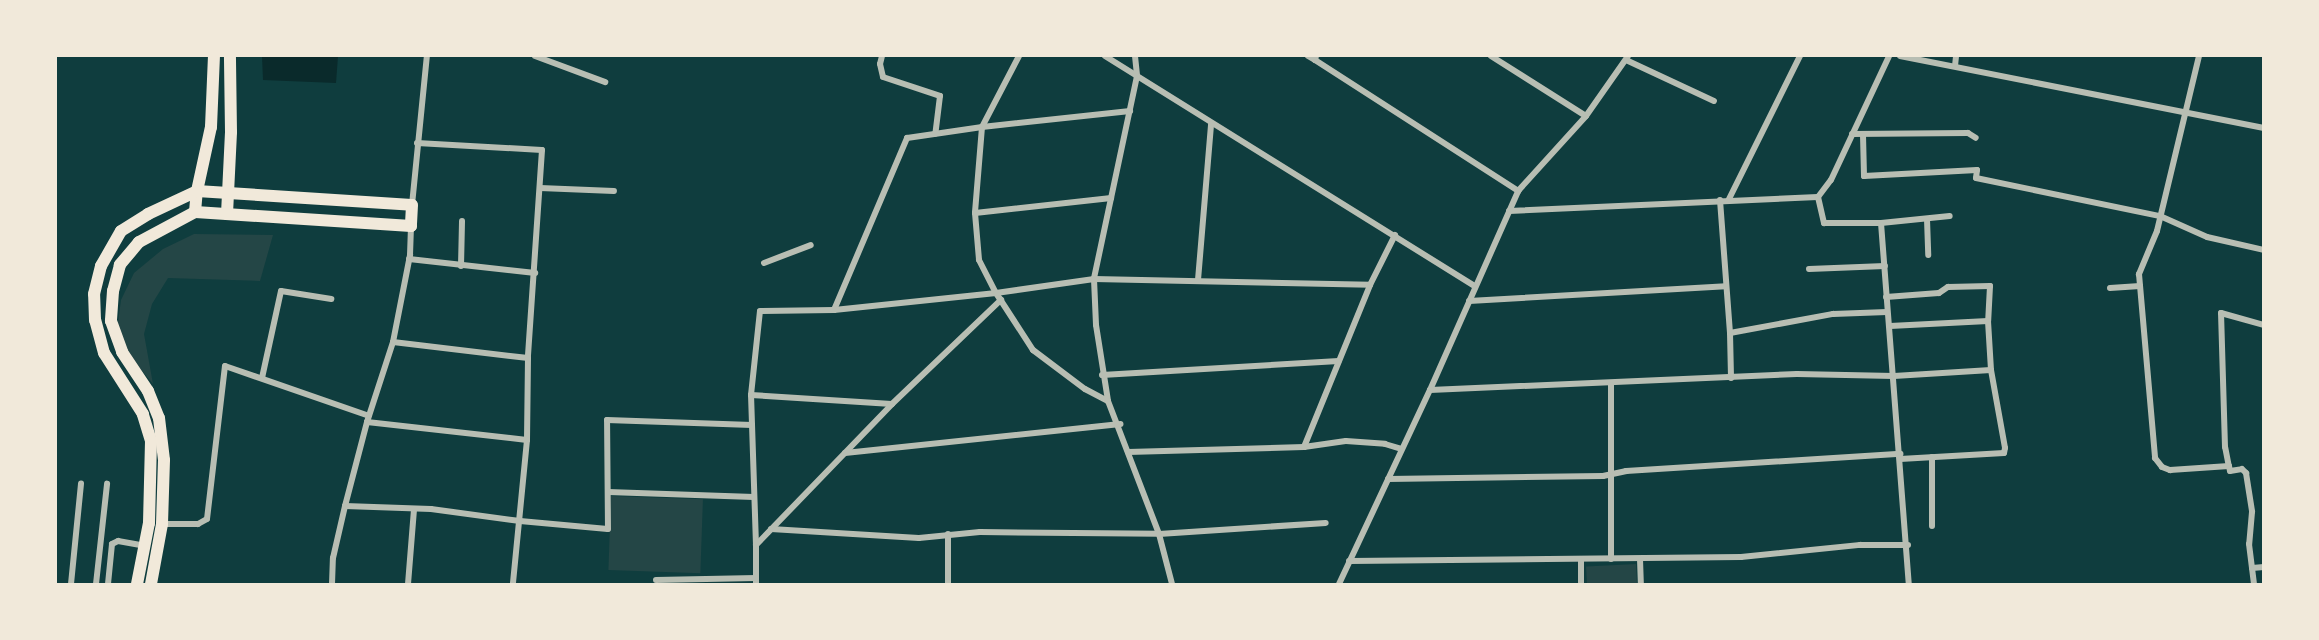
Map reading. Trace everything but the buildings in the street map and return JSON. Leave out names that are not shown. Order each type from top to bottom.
[{"type":"main road","points":[[195,212],[197,191],[211,127],[214,56]]},
{"type":"main road","points":[[227,214],[231,132],[230,56]]},
{"type":"main road","points":[[137,585],[146,546],[152,486],[152,441],[143,414],[117,376],[98,339],[94,294],[101,266],[121,231],[148,214],[197,191],[227,191],[412,205],[411,226],[195,212],[140,242],[120,265],[112,291],[111,321],[122,352],[148,391],[159,418],[164,460],[162,524],[151,585]]},
{"type":"street","points":[[412,205],[427,56]]},
{"type":"street","points":[[535,56],[605,82]]},
{"type":"street","points":[[882,56],[880,64],[883,78],[940,96],[934,134]]},
{"type":"street","points":[[1019,56],[982,127],[975,213],[979,260],[996,293],[1034,350],[1085,389],[1108,401]]},
{"type":"street","points":[[1105,56],[1475,286]]},
{"type":"street","points":[[1135,56],[1137,76],[1094,279],[1102,375],[1108,401],[1120,424],[1128,452],[1159,534],[1172,585]]},
{"type":"street","points":[[1308,56],[1315,58],[1518,191]]},
{"type":"street","points":[[1491,56],[1586,116]]},
{"type":"street","points":[[1729,199],[1800,56]]},
{"type":"street","points":[[1818,197],[1831,180],[1889,56]]},
{"type":"street","points":[[1900,56],[2264,128]]},
{"type":"street","points":[[1955,66],[1956,56]]},
{"type":"street","points":[[2199,56],[2160,216],[2139,274],[2155,458],[2162,467],[2170,470],[2229,466],[2230,471]]},
{"type":"street","points":[[1339,585],[1430,390],[1518,191],[1586,116],[1627,58],[1714,101]]},
{"type":"street","points":[[834,310],[908,138],[982,127],[1130,111]]},
{"type":"street","points":[[1198,280],[1211,124]]},
{"type":"street","points":[[1852,134],[1968,133],[1976,138]]},
{"type":"street","points":[[1863,135],[1864,176],[1977,170],[1976,178],[2160,216],[2207,237],[2264,250]]},
{"type":"street","points":[[417,143],[542,150],[528,358],[527,440],[513,585]]},
{"type":"street","points":[[540,188],[614,191]]},
{"type":"street","points":[[1509,211],[1729,199],[1818,197]]},
{"type":"street","points":[[1818,197],[1824,223],[1881,223],[1950,216]]},
{"type":"street","points":[[975,213],[1111,198]]},
{"type":"street","points":[[1720,200],[1731,378]]},
{"type":"street","points":[[1927,219],[1928,255]]},
{"type":"street","points":[[460,266],[462,221]]},
{"type":"street","points":[[1881,223],[1908,545],[1909,585]]},
{"type":"street","points":[[332,585],[333,558],[345,506],[368,419],[393,342],[409,258],[411,226]]},
{"type":"street","points":[[1304,447],[1370,285],[1395,235]]},
{"type":"street","points":[[764,263],[811,245]]},
{"type":"street","points":[[409,258],[460,266],[535,273]]},
{"type":"street","points":[[1809,269],[1885,266]]},
{"type":"street","points":[[656,580],[756,581],[751,395],[760,312],[834,310],[996,293],[1094,279],[1370,285]]},
{"type":"street","points":[[1469,301],[1726,286]]},
{"type":"street","points":[[1388,479],[1613,474],[1626,471],[2004,453],[1990,370],[1988,321],[1990,286],[1948,287],[1939,293],[1886,297]]},
{"type":"street","points":[[2110,288],[2140,286]]},
{"type":"street","points":[[262,378],[281,291],[331,299]]},
{"type":"street","points":[[756,545],[892,404],[1001,300]]},
{"type":"street","points":[[1730,333],[1833,314],[1887,312]]},
{"type":"street","points":[[2230,471],[2225,447],[2221,313],[2264,325]]},
{"type":"street","points":[[1890,326],[1988,321]]},
{"type":"street","points":[[393,342],[528,358]]},
{"type":"street","points":[[1102,375],[1339,361]]},
{"type":"street","points":[[162,524],[198,524],[207,519],[225,366],[368,419],[527,440]]},
{"type":"street","points":[[1430,390],[1611,385],[1797,374],[1894,375],[1990,370]]},
{"type":"street","points":[[1611,385],[1613,474],[1611,559]]},
{"type":"street","points":[[751,395],[892,404]]},
{"type":"street","points":[[345,506],[414,509],[520,522],[608,529],[607,420],[752,425]]},
{"type":"street","points":[[844,453],[1120,424]]},
{"type":"street","points":[[1128,452],[1304,447],[1346,441],[1385,444],[1401,449]]},
{"type":"street","points":[[1932,458],[1932,526]]},
{"type":"street","points":[[2230,471],[2242,469],[2246,474],[2252,512],[2249,544],[2254,585]]},
{"type":"street","points":[[71,585],[81,483]]},
{"type":"street","points":[[96,585],[108,484]]},
{"type":"street","points":[[608,492],[754,497]]},
{"type":"street","points":[[408,585],[414,509]]},
{"type":"street","points":[[771,529],[919,538],[948,534],[1159,534],[1326,523]]},
{"type":"street","points":[[948,534],[948,585]]},
{"type":"street","points":[[108,585],[112,544],[117,541],[146,546]]},
{"type":"street","points":[[1349,561],[1640,559],[1741,556],[1860,545],[1908,545]]},
{"type":"street","points":[[1581,559],[1581,585]]},
{"type":"street","points":[[1640,559],[1641,585]]},
{"type":"street","points":[[2252,568],[2264,567]]},
{"type":"shaded area","points":[[262,56],[338,56],[336,83],[263,80]]},
{"type":"shaded area","points":[[194,234],[273,235],[260,281],[168,278],[152,304],[144,334],[153,384],[127,353],[117,330],[121,300],[134,273],[163,249]]},
{"type":"shaded area","points":[[611,496],[703,499],[700,573],[608,570]]},
{"type":"shaded area","points":[[1636,564],[1637,584],[1587,584],[1586,567]]}]
